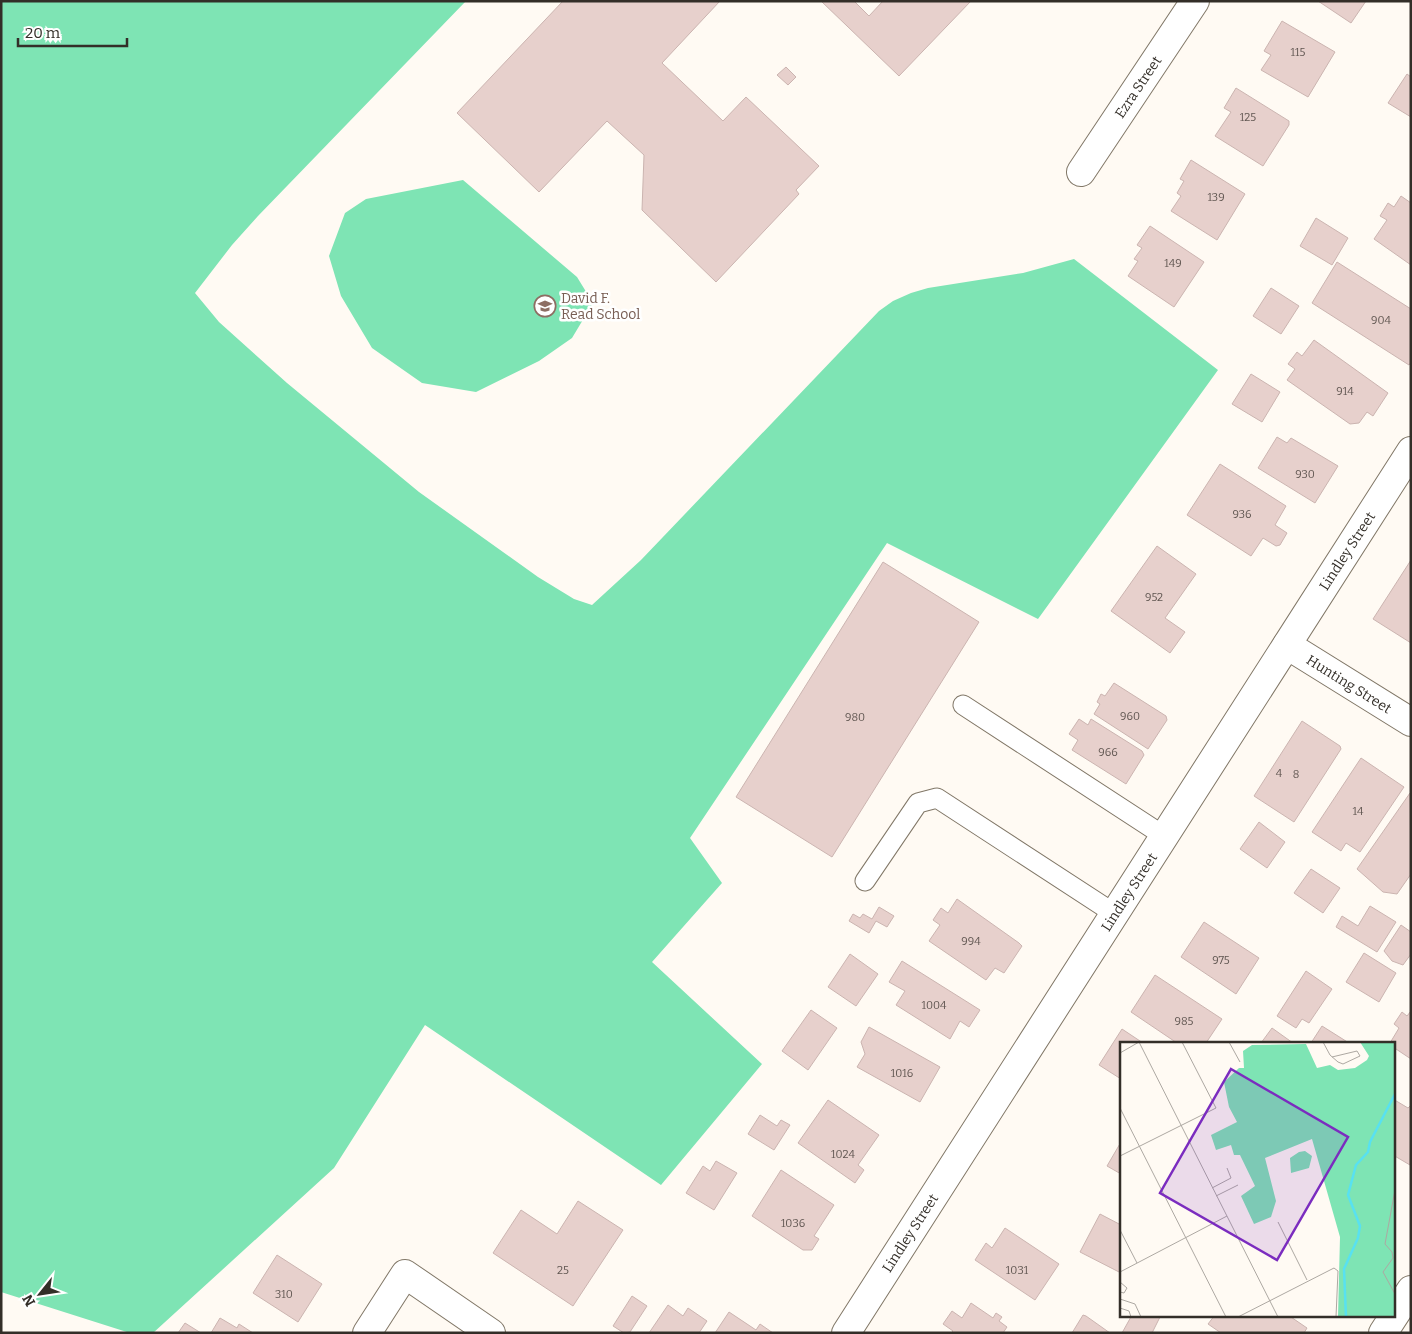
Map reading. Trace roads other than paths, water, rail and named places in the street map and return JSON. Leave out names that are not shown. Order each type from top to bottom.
[{"type":"main road","name":"Ezra Street","points":[[1081,172],[1195,1]]},
{"type":"main road","name":"Lindley Street","points":[[846,1333],[1411,451]]},
{"type":"main road","name":"Hunting Street","points":[[1287,645],[1411,722]]},
{"type":"main road","points":[[367,1333],[405,1274],[491,1333]]},
{"type":"main road","points":[[1383,1333],[1411,1290]]},
{"type":"lane","points":[[963,705],[1164,836]]},
{"type":"lane","points":[[866,881],[918,803],[937,798],[1115,914]]},
{"type":"place","name":"David F. Read School","points":[[545,306]]}]
